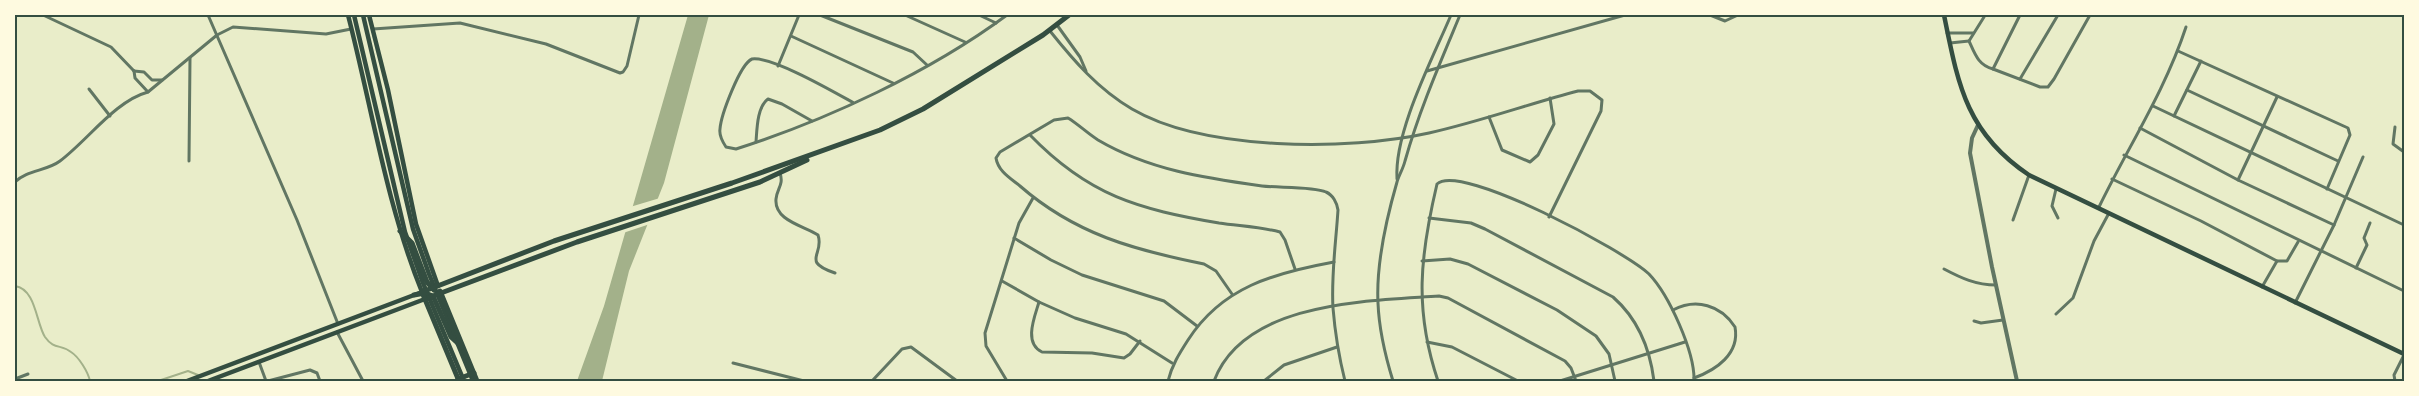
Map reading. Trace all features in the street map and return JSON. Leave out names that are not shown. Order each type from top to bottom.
[{"type":"highway","points":[[431,293],[446,283],[601,225],[820,153],[880,130],[923,109],[1050,31],[1070,15]]},
{"type":"highway","points":[[414,295],[448,290],[604,233],[674,211],[780,173],[820,153]]},
{"type":"highway","points":[[400,231],[415,248],[458,380],[474,373]]},
{"type":"highway","points":[[431,293],[464,349],[474,373],[475,381]]},
{"type":"highway","points":[[431,293],[451,337],[464,349]]},
{"type":"main road","points":[[348,15],[400,231],[431,293]]},
{"type":"main road","points":[[354,15],[405,232],[423,283],[464,381]]},
{"type":"main road","points":[[362,15],[413,229],[429,274],[475,381]]},
{"type":"main road","points":[[369,15],[431,293]]},
{"type":"main road","points":[[1944,15],[1967,106],[2002,156],[2029,175],[2056,189],[2099,207],[2404,355]]},
{"type":"main road","points":[[380,150],[399,145]]},
{"type":"main road","points":[[208,381],[337,332],[431,293]]},
{"type":"main road","points":[[187,381],[414,295]]},
{"type":"street","points":[[43,15],[111,47],[134,71],[135,78],[148,92]]},
{"type":"street","points":[[208,15],[297,220],[338,324]]},
{"type":"street","points":[[372,29],[460,23],[546,44],[579,55],[620,73],[624,72],[627,66],[639,15]]},
{"type":"street","points":[[778,66],[799,15]]},
{"type":"street","points":[[820,15],[913,52],[927,65]]},
{"type":"street","points":[[905,15],[966,42]]},
{"type":"street","points":[[979,15],[996,23]]},
{"type":"street","points":[[854,103],[762,59],[748,61],[742,69],[722,119],[721,139],[730,149],[756,142],[854,103],[927,65],[1007,15]]},
{"type":"street","points":[[1397,180],[1396,160],[1401,138],[1451,15]]},
{"type":"street","points":[[1392,381],[1384,353],[1378,301],[1384,240],[1397,180],[1405,161],[1411,136],[1460,15]]},
{"type":"street","points":[[1427,71],[1625,15]]},
{"type":"street","points":[[1710,15],[1719,20],[1730,20],[1738,15]]},
{"type":"street","points":[[1993,69],[2020,15]]},
{"type":"street","points":[[2020,79],[2058,15]]},
{"type":"street","points":[[1969,41],[1982,65],[2043,87],[2049,86],[2090,15]]},
{"type":"street","points":[[1969,41],[1985,16]]},
{"type":"street","points":[[1057,26],[1080,58],[1087,74]]},
{"type":"street","points":[[15,182],[20,177],[58,162],[133,98],[148,92],[217,35],[233,27],[326,34],[352,29]]},
{"type":"street","points":[[2099,207],[2124,156],[2153,106],[2178,51],[2186,27]]},
{"type":"street","points":[[1050,31],[1074,62],[1130,108],[1146,116],[1191,131],[1240,139],[1294,144],[1332,144],[1401,138],[1489,117],[1578,91],[1590,91],[1600,97],[1603,105],[1549,217]]},
{"type":"street","points":[[1948,33],[1974,33]]},
{"type":"street","points":[[791,36],[894,83]]},
{"type":"street","points":[[1950,43],[1969,41]]},
{"type":"street","points":[[2178,51],[2348,128],[2350,135],[2327,188]]},
{"type":"street","points":[[189,161],[190,57]]},
{"type":"street","points":[[2174,116],[2202,61]]},
{"type":"street","points":[[134,71],[144,72],[152,80],[162,80]]},
{"type":"street","points":[[89,89],[110,116]]},
{"type":"street","points":[[2187,90],[2338,162]]},
{"type":"street","points":[[2238,180],[2277,97]]},
{"type":"street","points":[[1489,117],[1502,150],[1526,161],[1533,161],[1554,124],[1550,98]]},
{"type":"street","points":[[756,142],[763,103],[768,99],[782,104],[812,121]]},
{"type":"street","points":[[2153,106],[2404,225]]},
{"type":"street","points":[[1232,294],[1216,271],[1204,264],[1121,244],[1077,226],[1033,198],[1002,171],[996,158],[1000,152],[1058,118],[1068,118],[1098,140],[1136,159],[1162,168],[1264,186],[1325,191],[1334,199],[1338,210],[1333,306],[1337,347],[1345,381]]},
{"type":"street","points":[[1978,124],[1972,138],[1970,153],[2017,381]]},
{"type":"street","points":[[2395,127],[2392,144],[2404,152]]},
{"type":"street","points":[[2140,128],[2238,180],[2334,225]]},
{"type":"street","points":[[1030,135],[1069,172],[1118,198],[1163,212],[1280,232],[1285,240],[1295,269]]},
{"type":"street","points":[[2124,156],[2298,242],[2404,291]]},
{"type":"street","points":[[2295,302],[2334,225],[2363,157]]},
{"type":"street","points":[[780,173],[783,181],[776,199],[780,213],[785,218],[818,236],[816,262],[819,266],[835,272]]},
{"type":"street","points":[[2012,220],[2029,175]]},
{"type":"street","points":[[2112,179],[2276,261],[2287,261],[2298,242]]},
{"type":"street","points":[[1438,381],[1426,342],[1421,298],[1422,261],[1429,218],[1437,184],[1443,181],[1452,180],[1484,187],[1512,198],[1627,258],[1657,284],[1674,310],[1685,342],[1694,380],[1717,368],[1726,358],[1736,341],[1735,327],[1720,312],[1698,302],[1690,303],[1674,310]]},
{"type":"street","points":[[2056,189],[2052,206],[2058,218]]},
{"type":"street","points":[[1007,381],[989,352],[985,339],[988,323],[1014,238],[1023,214],[1033,198]]},
{"type":"street","points":[[2056,314],[2073,298],[2094,241],[2109,212]]},
{"type":"street","points":[[1429,218],[1471,223],[1485,229],[1597,287],[1626,308],[1640,331],[1649,354],[1654,381]]},
{"type":"street","points":[[2356,268],[2367,245],[2364,238],[2370,223]]},
{"type":"street","points":[[1014,238],[1051,260],[1082,275],[1164,300],[1197,326]]},
{"type":"street","points":[[1422,261],[1450,259],[1468,264],[1557,310],[1596,336],[1609,354],[1615,381]]},
{"type":"street","points":[[2262,287],[2276,261]]},
{"type":"street","points":[[1168,381],[1172,363],[1197,326],[1209,312],[1232,294],[1295,269],[1334,262]]},
{"type":"street","points":[[1944,269],[1967,281],[1985,285],[1996,285]]},
{"type":"street","points":[[1002,281],[1039,302],[1140,341],[1172,363]]},
{"type":"street","points":[[1214,381],[1225,360],[1246,338],[1262,328],[1297,315],[1333,306],[1421,298],[1448,298],[1565,361],[1576,379]]},
{"type":"street","points":[[1039,302],[1031,334],[1036,347],[1042,352],[1092,353],[1124,358],[1130,354],[1140,341]]},
{"type":"street","points":[[1974,321],[1981,323],[2003,320]]},
{"type":"street","points":[[337,332],[362,381]]},
{"type":"street","points":[[1426,342],[1452,347],[1518,381]]},
{"type":"street","points":[[1560,381],[1576,379],[1612,365],[1685,342]]},
{"type":"street","points":[[872,381],[902,349],[911,347],[957,381]]},
{"type":"street","points":[[1264,381],[1284,365],[1337,347]]},
{"type":"street","points":[[2395,381],[2394,375],[2404,355]]},
{"type":"street","points":[[259,362],[267,381],[310,370],[317,373],[320,381]]},
{"type":"street","points":[[733,363],[804,381]]},
{"type":"street","points":[[15,379],[28,374]]},
{"type":"shaded area","points":[[688,15],[709,15],[664,183],[629,271],[602,381],[577,381],[604,306]]},
{"type":"pier","points":[[660,198],[650,224],[623,233],[630,207]]},
{"type":"waterway","points":[[15,286],[22,288],[27,293],[48,341],[74,354],[83,365],[90,381]]},
{"type":"waterway","points":[[158,381],[188,371],[198,375]]}]
